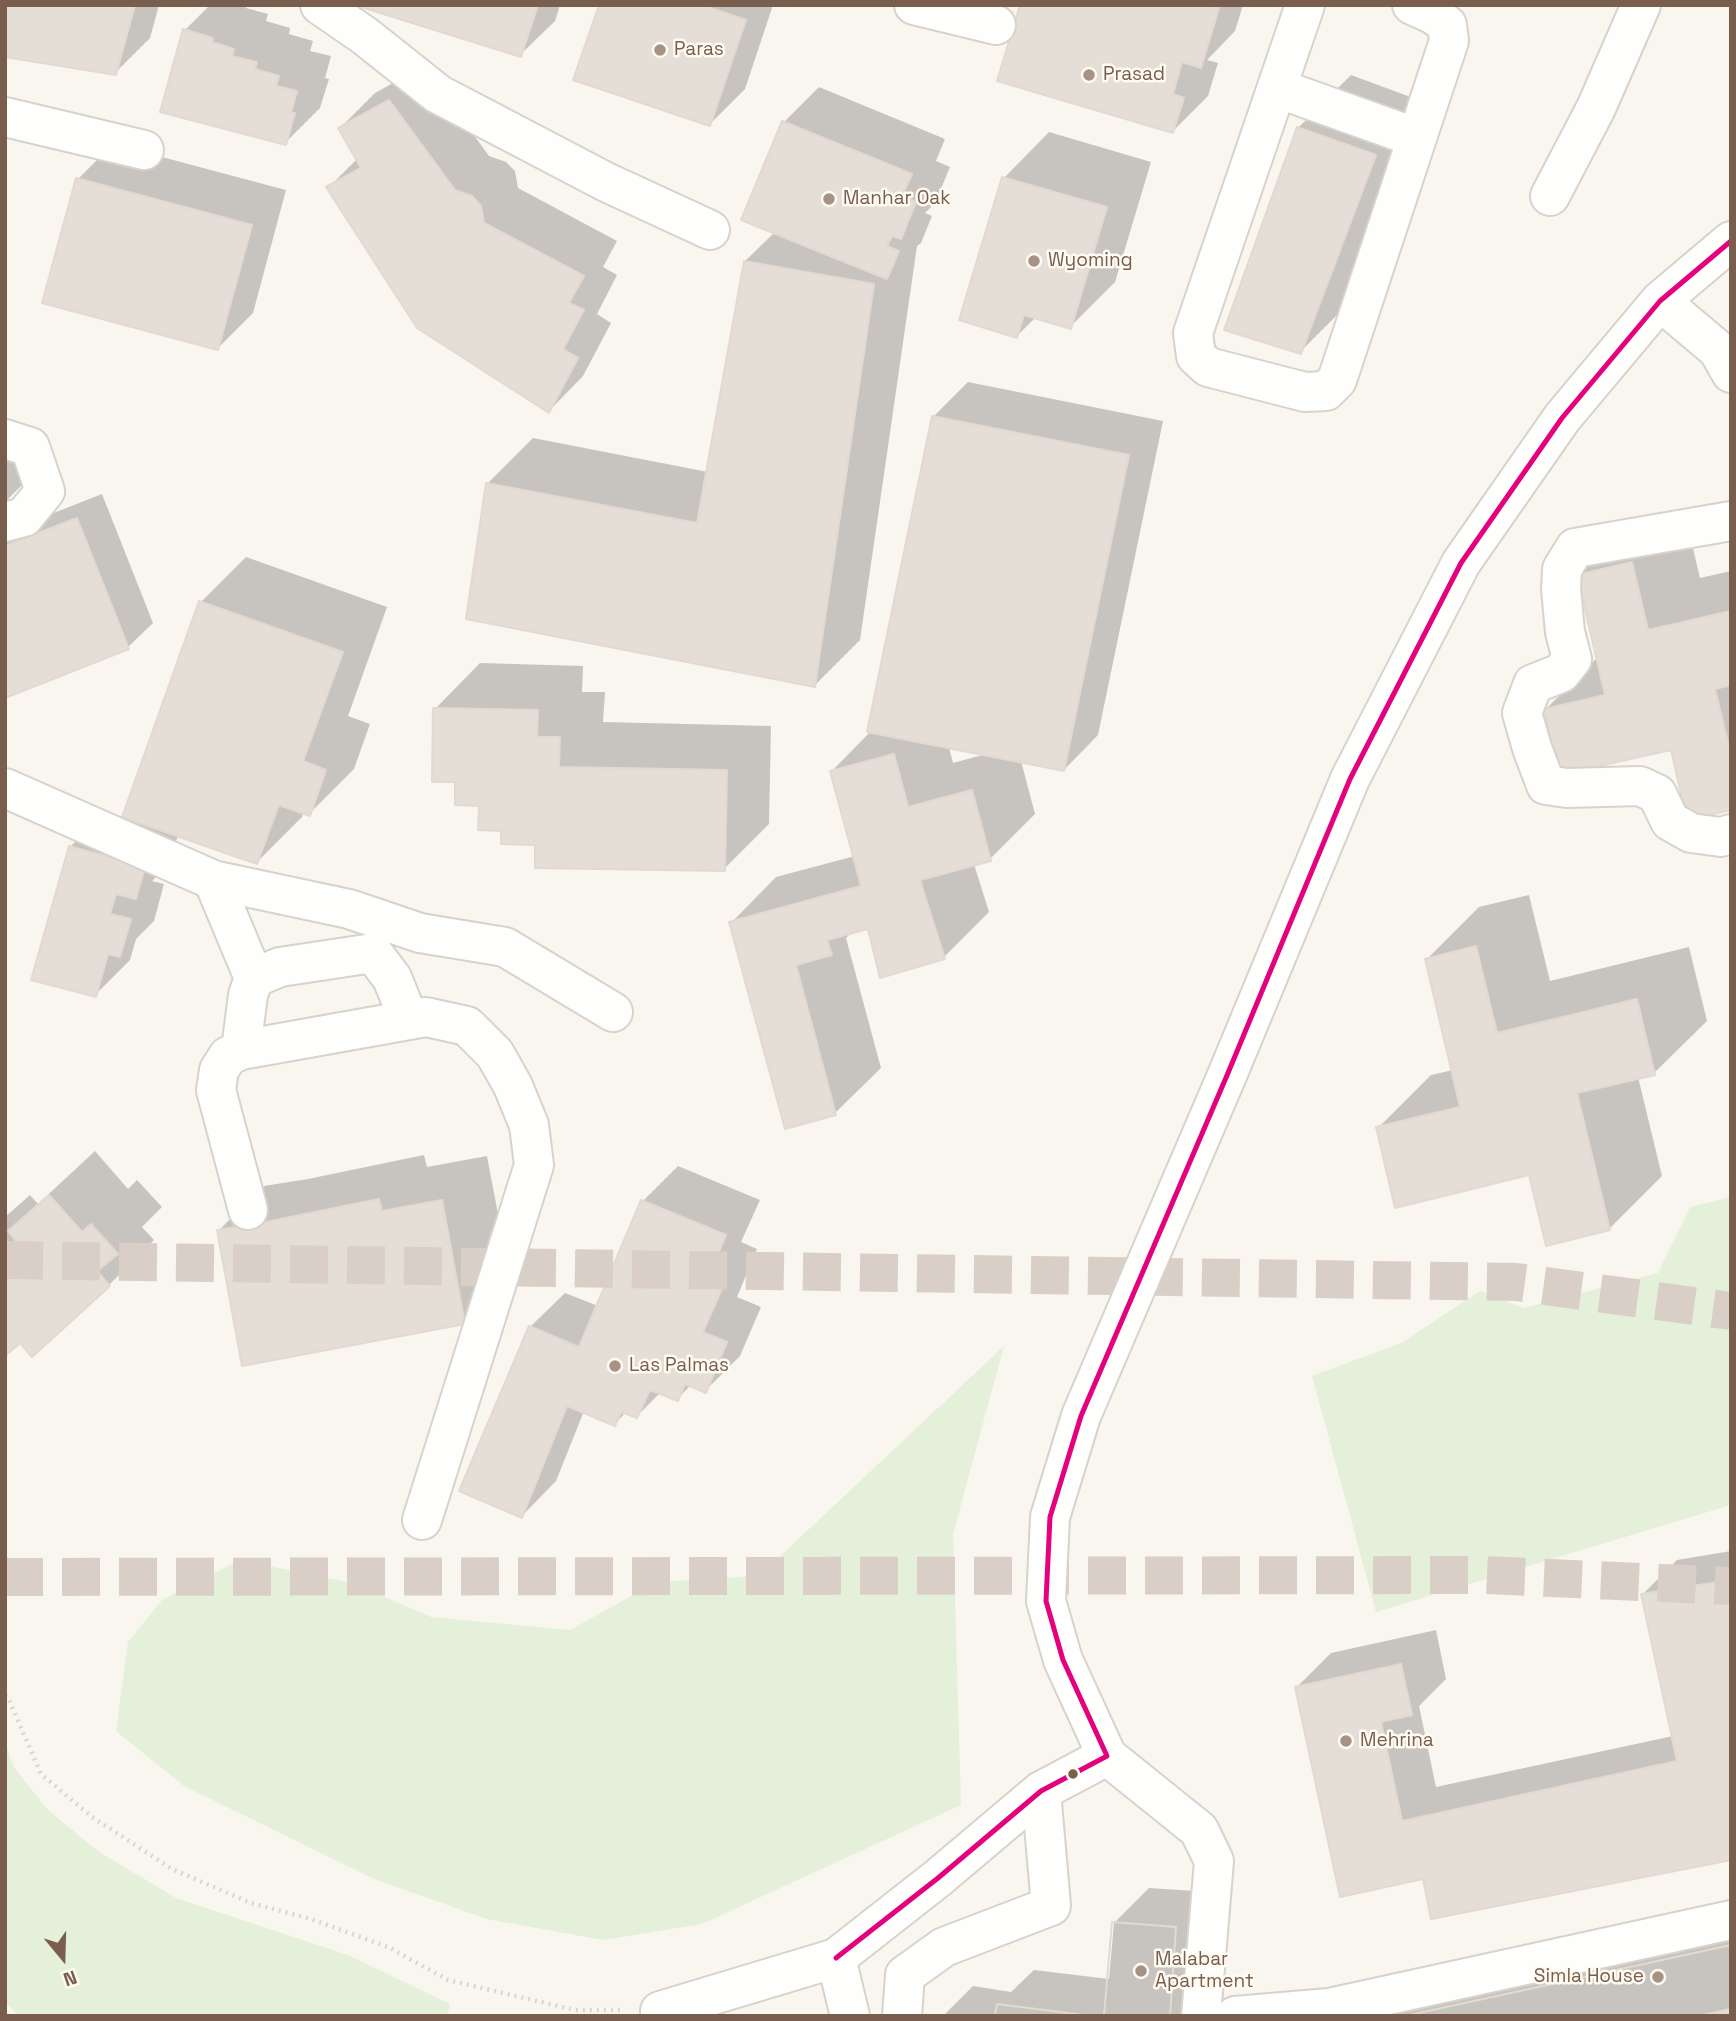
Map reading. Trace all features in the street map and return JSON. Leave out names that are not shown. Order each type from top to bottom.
[{"type":"street","points":[[320,5],[365,36],[438,94],[606,182],[709,230]]},
{"type":"street","points":[[914,5],[996,26]]},
{"type":"street","points":[[1305,5],[1193,333],[1196,356],[1208,367],[1305,392],[1326,391],[1337,380],[1449,41],[1447,24],[1412,5]]},
{"type":"street","points":[[1550,196],[1597,108],[1641,5]]},
{"type":"street","points":[[1277,88],[1417,138]]},
{"type":"street","points":[[5,117],[144,150]]},
{"type":"street","points":[[1201,2016],[1214,1861],[1199,1830],[1107,1756],[1063,1660],[1045,1601],[1050,1517],[1081,1416],[1350,779],[1461,563],[1562,418],[1660,301],[1731,241]]},
{"type":"street","points":[[1660,301],[1718,350],[1731,373]]},
{"type":"street","points":[[5,439],[30,447],[45,491],[24,517],[5,522]]},
{"type":"street","points":[[1731,521],[1575,548],[1562,569],[1561,589],[1565,632],[1572,659],[1562,673],[1533,684],[1522,713],[1546,785],[1567,788],[1640,786],[1657,794],[1670,821],[1691,833],[1721,837],[1731,834]]},
{"type":"street","points":[[5,788],[213,880],[349,909],[420,933],[505,947],[613,1012]]},
{"type":"street","points":[[213,880],[254,978],[248,995],[242,1050]]},
{"type":"street","points":[[254,978],[280,967],[373,953],[393,978],[409,1020]]},
{"type":"street","points":[[248,1210],[216,1090],[219,1070],[228,1056],[242,1050],[426,1017],[467,1026],[495,1054],[513,1086],[529,1125],[534,1165],[422,1520]]},
{"type":"street","points":[[660,2011],[836,1958],[938,1878],[1041,1791],[1107,1756]]},
{"type":"street","points":[[902,2016],[905,1975],[944,1947],[1051,1906],[1041,1791]]},
{"type":"street","points":[[1235,2016],[1330,2012],[1731,1920]]},
{"type":"street","points":[[836,1958],[849,2016]]},
{"type":"path","points":[[5,1695],[41,1774],[92,1817],[172,1869],[251,1903],[311,1919],[388,1947],[449,1980],[575,2010],[660,2011]]},
{"type":"green space","points":[[1731,1197],[1731,1505],[1376,1612],[1312,1376],[1401,1343],[1480,1291],[1524,1308],[1658,1273],[1690,1207]]},
{"type":"green space","points":[[1004,1346],[953,1534],[961,1805],[702,1924],[603,1940],[487,1919],[374,1879],[184,1786],[116,1731],[128,1642],[162,1600],[240,1560],[352,1583],[431,1617],[570,1630],[657,1582],[759,1576]]},
{"type":"green space","points":[[5,1742],[13,1766],[47,1809],[99,1852],[176,1898],[348,1955],[450,2004],[447,2016],[19,2016],[5,2002]]},
{"type":"building","points":[[5,5],[135,5],[116,75],[5,57]]},
{"type":"building","points":[[538,5],[521,57],[361,7]]},
{"type":"building","name":"Paras","points":[[599,5],[702,5],[746,20],[710,126],[573,80]]},
{"type":"building","name":"Prasad","points":[[1020,5],[1211,5],[1219,8],[1201,68],[1182,62],[1173,94],[1184,98],[1173,133],[997,81]]},
{"type":"building","points":[[183,29],[213,38],[212,42],[234,49],[232,56],[257,62],[255,69],[279,76],[276,86],[297,91],[291,113],[295,113],[286,145],[160,112]]},
{"type":"building","points":[[389,100],[455,190],[472,196],[481,206],[484,223],[584,276],[569,303],[584,310],[563,349],[578,358],[549,413],[417,328],[326,187],[361,168],[338,128]]},
{"type":"building","name":"Manhar Oak","points":[[782,121],[912,174],[902,196],[916,202],[901,239],[892,236],[887,246],[899,251],[887,279],[741,220]]},
{"type":"building","points":[[1297,127],[1376,155],[1301,354],[1224,330]]},
{"type":"building","name":"Wyoming","points":[[1002,177],[1107,207],[1071,329],[1024,315],[1017,338],[959,320]]},
{"type":"building","points":[[76,178],[252,225],[218,350],[42,303]]},
{"type":"building","points":[[744,261],[874,284],[815,687],[466,619],[486,483],[697,523]]},
{"type":"building","points":[[932,416],[1129,455],[1064,771],[867,732]]},
{"type":"building","points":[[77,518],[129,649],[5,698],[5,546]]},
{"type":"building","points":[[1632,562],[1648,630],[1731,611],[1731,685],[1715,689],[1731,755],[1731,810],[1687,820],[1671,750],[1559,775],[1544,709],[1605,695],[1577,575]]},
{"type":"building","points":[[199,601],[343,652],[303,761],[326,770],[310,816],[279,805],[257,864],[122,817]]},
{"type":"building","points":[[433,708],[538,710],[537,737],[560,737],[559,767],[727,770],[725,871],[535,868],[535,845],[501,844],[501,831],[478,830],[479,806],[455,805],[455,782],[432,782]]},
{"type":"building","points":[[894,754],[908,807],[972,790],[991,861],[920,880],[945,959],[880,978],[868,929],[827,940],[832,955],[796,965],[836,1115],[785,1129],[729,922],[861,886],[830,771]]},
{"type":"building","points":[[69,846],[145,867],[136,899],[116,894],[110,914],[131,919],[120,957],[108,954],[96,997],[31,980]]},
{"type":"building","points":[[1476,946],[1497,1033],[1637,999],[1655,1075],[1577,1093],[1610,1230],[1546,1246],[1529,1175],[1395,1208],[1376,1127],[1460,1107],[1425,959]]},
{"type":"building","points":[[49,1195],[82,1232],[91,1224],[118,1254],[97,1271],[110,1286],[32,1357],[20,1343],[5,1356],[5,1251],[16,1241],[8,1231]]},
{"type":"building","points":[[379,1199],[382,1211],[442,1200],[465,1324],[242,1366],[217,1230]]},
{"type":"building","name":"Las Palmas","points":[[641,1200],[726,1235],[708,1277],[724,1284],[703,1332],[727,1342],[706,1393],[685,1384],[678,1401],[650,1390],[637,1418],[621,1412],[615,1426],[567,1406],[522,1518],[459,1491],[529,1326],[579,1347]]},
{"type":"building","name":"Mehrina","points":[[1731,1580],[1731,1860],[1431,1919],[1423,1879],[1340,1897],[1295,1687],[1401,1664],[1412,1715],[1381,1722],[1402,1821],[1677,1761],[1641,1594]]},
{"type":"building","name":"Malabar Apartment","points":[[1112,1922],[1176,1927],[1170,2016],[1104,2016]]},
{"type":"building","name":"Malabar Apartment","points":[[1112,1922],[1176,1927],[1170,2016],[1104,2016]]},
{"type":"building","name":"Simla House","points":[[1731,1945],[1731,2011],[1730,2009],[1699,2016],[1405,2016]]},
{"type":"building","name":"Simla House","points":[[1731,1945],[1731,2016],[1405,2016]]},
{"type":"building","points":[[997,2004],[1091,2016],[995,2016]]},
{"type":"building","points":[[997,2004],[1091,2016],[995,2016]]},
{"type":"tunnel","points":[[5,1260],[1516,1282],[1731,1311]]},
{"type":"tunnel","points":[[5,1577],[1484,1575],[1731,1586]]},
{"type":"transit line","points":[[836,1958],[938,1878],[1041,1791],[1107,1756],[1063,1660],[1046,1601],[1050,1517],[1081,1416],[1350,779],[1461,563],[1562,418],[1660,301],[1731,241]]},
{"type":"place","name":"Paras","points":[[660,50]]},
{"type":"place","name":"Prasad","points":[[1089,75]]},
{"type":"place","name":"Manhar Oak","points":[[829,199]]},
{"type":"place","name":"Wyoming","points":[[1034,261]]},
{"type":"place","name":"Las Palmas","points":[[615,1366]]},
{"type":"place","name":"Mehrina","points":[[1346,1741]]},
{"type":"place","name":"Malabar Apartment","points":[[1141,1971]]},
{"type":"place","name":"Simla House","points":[[1658,1977]]}]
